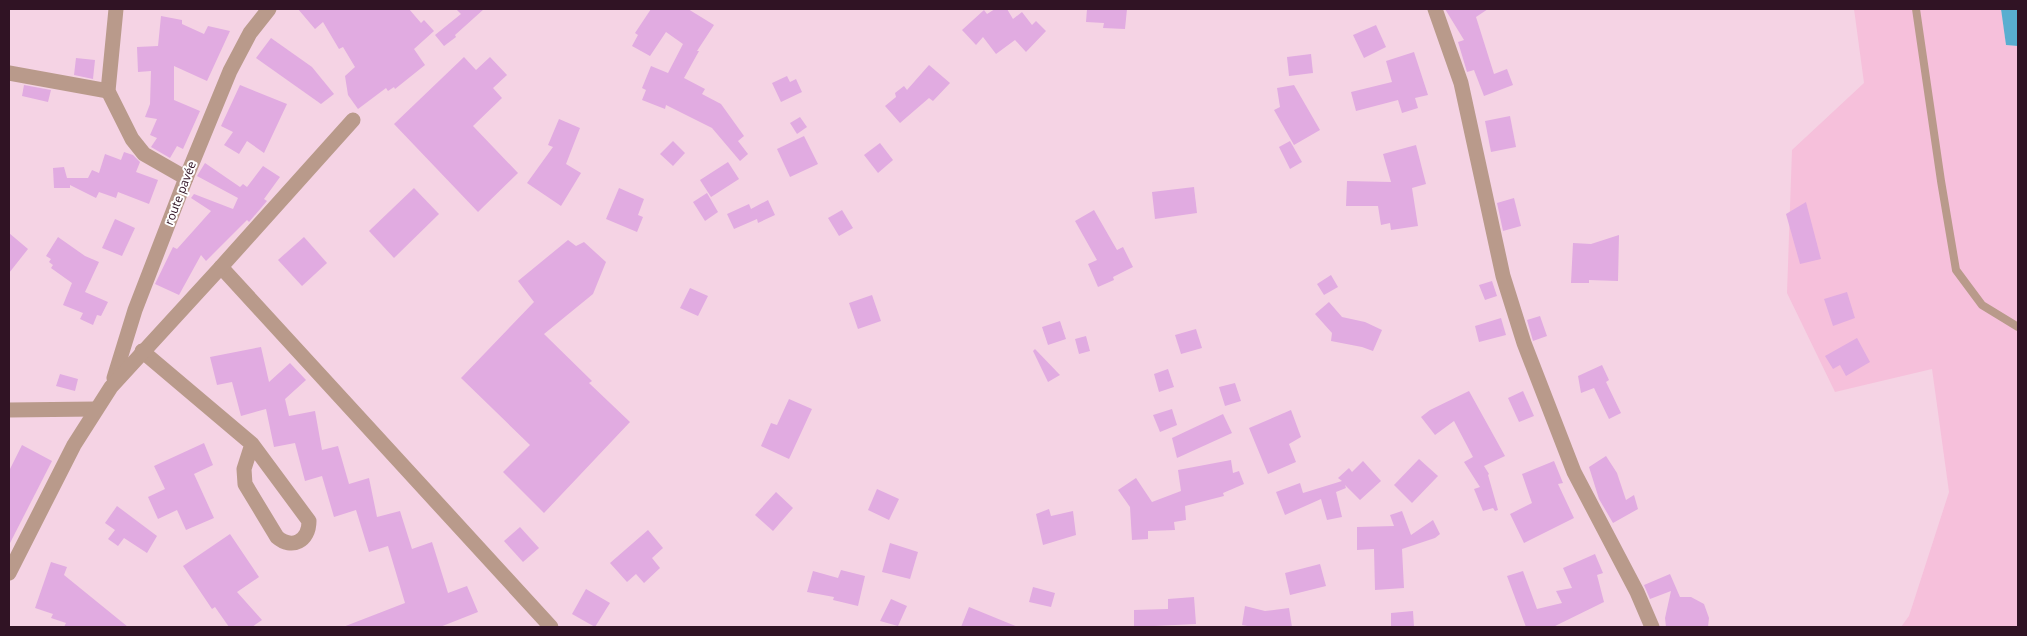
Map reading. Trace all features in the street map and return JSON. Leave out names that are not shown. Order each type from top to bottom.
[{"type":"street","points":[[116,9],[108,91],[132,139],[144,154],[186,178]]},
{"type":"street","name":"route pavée","points":[[111,387],[135,310],[230,71],[250,33],[269,9]]},
{"type":"street","points":[[1435,9],[1461,84],[1503,276],[1524,343],[1574,472],[1637,592],[1652,627]]},
{"type":"street","points":[[9,74],[108,91]]},
{"type":"street","points":[[9,573],[74,445],[111,387],[142,351],[221,268],[353,120]]},
{"type":"street","points":[[221,268],[551,627]]},
{"type":"street","points":[[142,351],[252,444],[310,521],[309,530],[304,538],[292,544],[284,543],[277,537],[245,484],[244,469],[252,444]]},
{"type":"street","points":[[9,410],[96,409]]},
{"type":"lane","points":[[1916,9],[1956,270],[1982,305],[2018,327]]},
{"type":"shaded area","points":[[1854,9],[2001,9],[2006,45],[2018,46],[2018,627],[1901,627],[1909,616],[1949,492],[1932,369],[1835,392],[1787,293],[1792,150],[1864,83]]},
{"type":"water","points":[[2001,9],[2018,9],[2018,46],[2006,45]]},
{"type":"building","points":[[298,9],[409,9],[421,23],[424,20],[434,31],[414,49],[425,65],[395,89],[394,87],[388,91],[386,88],[358,109],[348,95],[345,76],[355,67],[343,47],[339,49],[323,22],[315,29]]},
{"type":"building","points":[[456,9],[484,9],[455,35],[456,37],[444,46],[435,35],[461,14]]},
{"type":"building","points":[[651,9],[688,9],[714,25],[697,51],[699,51],[684,78],[705,89],[702,94],[721,104],[744,136],[738,141],[748,154],[740,161],[712,128],[666,105],[665,109],[642,100],[646,90],[642,88],[651,66],[668,73],[683,44],[666,32],[650,56],[632,46],[638,35],[635,33]]},
{"type":"building","points":[[995,9],[1007,9],[1013,19],[1022,12],[1032,25],[1036,21],[1046,31],[1026,52],[1015,40],[996,54],[983,37],[976,45],[962,30],[984,10],[987,14]]},
{"type":"building","points":[[1087,9],[1127,9],[1125,29],[1103,28],[1104,23],[1086,22]]},
{"type":"building","points":[[1445,9],[1488,9],[1476,17],[1494,74],[1507,69],[1513,85],[1484,96],[1474,70],[1467,72],[1458,42],[1464,40]]},
{"type":"building","points":[[161,16],[182,20],[182,24],[204,34],[208,26],[230,31],[207,81],[174,66],[174,100],[200,111],[183,149],[177,146],[170,158],[151,147],[157,138],[150,135],[157,119],[145,117],[150,104],[151,71],[138,72],[137,47],[158,46]]},
{"type":"building","points":[[1376,25],[1386,47],[1364,58],[1353,35]]},
{"type":"building","points":[[271,38],[312,67],[334,94],[321,104],[256,58]]},
{"type":"building","points":[[1414,52],[1428,95],[1415,98],[1418,108],[1402,113],[1398,100],[1356,111],[1351,92],[1392,82],[1386,61]]},
{"type":"building","points":[[1311,54],[1313,73],[1289,76],[1287,57]]},
{"type":"building","points":[[464,57],[476,70],[490,57],[507,75],[493,88],[502,98],[473,126],[518,173],[478,212],[394,124]]},
{"type":"building","points":[[76,58],[95,60],[93,79],[74,75]]},
{"type":"building","points":[[929,65],[950,83],[933,101],[929,98],[900,123],[885,106],[896,97],[895,93],[904,86],[907,90]]},
{"type":"building","points":[[787,76],[790,82],[796,79],[802,92],[781,102],[772,83]]},
{"type":"building","points":[[24,85],[51,90],[48,102],[22,96]]},
{"type":"building","points":[[240,85],[287,104],[264,153],[247,141],[239,154],[224,145],[233,132],[221,126]]},
{"type":"building","points":[[1294,85],[1320,130],[1294,145],[1274,110],[1280,107],[1277,88]]},
{"type":"building","points":[[1510,116],[1516,147],[1491,152],[1485,121]]},
{"type":"building","points":[[800,117],[807,127],[797,134],[790,123]]},
{"type":"building","points":[[559,119],[580,128],[566,164],[581,173],[561,206],[527,183],[553,147],[548,145]]},
{"type":"building","points":[[804,136],[818,164],[790,177],[777,149]]},
{"type":"building","points":[[673,141],[685,153],[673,166],[660,154]]},
{"type":"building","points":[[1290,141],[1302,162],[1290,169],[1279,147]]},
{"type":"building","points":[[880,143],[893,160],[878,173],[864,155]]},
{"type":"building","points":[[1416,145],[1426,184],[1412,188],[1418,226],[1391,230],[1390,223],[1381,225],[1378,206],[1346,206],[1347,181],[1391,182],[1383,154]]},
{"type":"building","points":[[124,152],[133,155],[140,162],[136,172],[158,180],[149,204],[118,192],[116,198],[99,192],[96,198],[70,185],[70,188],[54,188],[53,168],[64,167],[67,178],[88,178],[92,170],[99,173],[105,154],[121,160]]},
{"type":"building","points":[[728,162],[739,179],[711,197],[700,180]]},
{"type":"building","points":[[205,163],[240,187],[243,184],[247,187],[263,166],[280,177],[264,199],[267,201],[249,222],[247,220],[206,261],[201,255],[179,295],[155,284],[173,247],[177,249],[211,211],[191,198],[194,194],[233,209],[238,198],[197,176]]},
{"type":"building","points":[[1194,187],[1197,213],[1155,219],[1152,192]]},
{"type":"building","points":[[414,188],[439,214],[394,258],[369,231]]},
{"type":"building","points":[[619,188],[644,199],[638,215],[643,217],[637,232],[606,219]]},
{"type":"building","points":[[707,193],[718,212],[705,221],[693,202]]},
{"type":"building","points":[[1514,198],[1521,226],[1503,231],[1497,203]]},
{"type":"building","points":[[768,200],[775,215],[758,223],[757,219],[734,229],[727,214],[749,204],[751,209]]},
{"type":"building","points":[[1806,202],[1821,259],[1800,264],[1786,214]]},
{"type":"building","points":[[842,210],[853,228],[839,236],[828,218]]},
{"type":"building","points":[[1094,210],[1117,250],[1123,247],[1133,267],[1113,277],[1114,280],[1098,287],[1088,264],[1097,260],[1075,221]]},
{"type":"building","points":[[115,219],[135,228],[122,256],[102,248]]},
{"type":"building","points":[[9,233],[28,249],[9,273]]},
{"type":"building","points":[[1619,235],[1618,281],[1589,280],[1589,283],[1571,283],[1573,243],[1591,244]]},
{"type":"building","points":[[58,237],[85,256],[99,262],[85,292],[108,302],[101,316],[97,315],[93,325],[80,319],[83,313],[63,305],[72,283],[51,268],[53,265],[49,262],[51,259],[46,256]]},
{"type":"building","points":[[304,237],[327,263],[302,286],[278,260]]},
{"type":"building","points":[[568,240],[576,246],[584,242],[606,262],[593,294],[544,334],[592,381],[589,383],[630,422],[544,513],[503,472],[530,445],[461,378],[534,302],[518,281]]},
{"type":"building","points":[[1331,275],[1338,287],[1324,295],[1317,284]]},
{"type":"building","points":[[1492,281],[1497,296],[1485,300],[1479,285]]},
{"type":"building","points":[[690,288],[708,296],[698,316],[680,308]]},
{"type":"building","points":[[1847,292],[1855,318],[1833,326],[1824,299]]},
{"type":"building","points":[[872,295],[881,321],[858,329],[849,303]]},
{"type":"building","points":[[1329,302],[1342,317],[1365,322],[1382,330],[1373,351],[1331,341],[1332,333],[1315,314]]},
{"type":"building","points":[[1540,316],[1547,336],[1533,341],[1527,320]]},
{"type":"building","points":[[1501,318],[1506,335],[1479,342],[1475,326]]},
{"type":"building","points":[[1060,321],[1066,339],[1048,345],[1042,327]]},
{"type":"building","points":[[1196,329],[1202,348],[1181,354],[1175,335]]},
{"type":"building","points":[[1086,336],[1090,351],[1079,354],[1075,339]]},
{"type":"building","points":[[1857,338],[1870,362],[1846,376],[1840,365],[1833,369],[1825,356]]},
{"type":"building","points":[[261,347],[269,382],[290,363],[306,380],[285,399],[289,416],[315,411],[322,450],[338,446],[349,484],[369,478],[377,517],[400,511],[412,549],[432,542],[448,593],[467,586],[478,612],[440,627],[343,627],[405,603],[388,546],[369,552],[356,510],[334,517],[322,476],[305,481],[295,443],[274,447],[266,409],[241,416],[232,382],[217,385],[210,357]]},
{"type":"building","points":[[1035,349],[1060,375],[1048,382],[1033,351]]},
{"type":"building","points":[[1602,365],[1609,380],[1606,382],[1621,413],[1609,419],[1594,388],[1581,393],[1578,376]]},
{"type":"building","points":[[1168,369],[1174,387],[1159,392],[1154,374]]},
{"type":"building","points":[[60,374],[78,379],[75,391],[56,386]]},
{"type":"building","points":[[1235,383],[1241,401],[1225,406],[1219,387]]},
{"type":"building","points":[[1469,391],[1505,456],[1484,466],[1489,474],[1498,510],[1495,511],[1493,508],[1483,511],[1474,489],[1480,487],[1464,462],[1473,457],[1454,421],[1435,435],[1421,417],[1430,410]]},
{"type":"building","points":[[1523,391],[1534,416],[1519,422],[1508,398]]},
{"type":"building","points":[[789,399],[812,409],[789,459],[761,446],[771,423],[777,425]]},
{"type":"building","points":[[1172,409],[1177,425],[1160,432],[1153,415]]},
{"type":"building","points":[[1291,410],[1301,437],[1289,444],[1296,462],[1268,474],[1249,428]]},
{"type":"building","points":[[1223,414],[1232,433],[1177,458],[1172,438]]},
{"type":"building","points":[[204,443],[213,465],[194,474],[214,518],[186,530],[177,510],[158,519],[148,497],[165,489],[154,466]]},
{"type":"building","points":[[22,445],[52,461],[9,545],[9,471]]},
{"type":"building","points":[[1606,456],[1617,473],[1626,500],[1634,495],[1638,509],[1613,523],[1599,499],[1589,467]]},
{"type":"building","points":[[1419,459],[1438,476],[1412,503],[1394,485]]},
{"type":"building","points":[[1231,460],[1233,473],[1239,471],[1244,484],[1223,493],[1224,496],[1185,506],[1186,520],[1174,522],[1175,530],[1148,531],[1148,539],[1132,540],[1130,507],[1118,490],[1136,478],[1152,502],[1181,491],[1178,470]]},
{"type":"building","points":[[1363,461],[1381,481],[1360,500],[1345,485],[1346,488],[1336,492],[1342,517],[1327,520],[1321,499],[1285,515],[1276,492],[1300,483],[1303,493],[1342,481],[1338,478],[1349,468],[1352,472]]},
{"type":"building","points":[[1554,461],[1563,483],[1558,484],[1574,518],[1524,543],[1510,514],[1532,503],[1522,474]]},
{"type":"building","points":[[877,489],[899,499],[889,520],[868,510]]},
{"type":"building","points":[[776,492],[793,508],[773,531],[755,515]]},
{"type":"building","points":[[117,506],[157,536],[147,553],[124,538],[118,546],[108,539],[115,530],[105,523]]},
{"type":"building","points":[[1049,509],[1051,516],[1073,511],[1076,535],[1043,545],[1036,514]]},
{"type":"building","points":[[1402,511],[1411,535],[1433,520],[1440,534],[1435,538],[1402,549],[1404,588],[1375,590],[1374,549],[1357,550],[1357,527],[1394,526],[1390,515]]},
{"type":"building","points":[[520,527],[539,548],[523,562],[504,541]]},
{"type":"building","points":[[648,530],[663,548],[652,558],[660,568],[644,583],[636,574],[627,582],[610,563]]},
{"type":"building","points":[[230,534],[259,577],[237,592],[262,620],[252,627],[229,627],[215,607],[212,609],[183,566]]},
{"type":"building","points":[[890,543],[918,552],[910,579],[882,572]]},
{"type":"building","points":[[1595,554],[1603,573],[1597,575],[1604,602],[1553,627],[1526,627],[1507,576],[1523,571],[1537,609],[1562,603],[1556,591],[1572,588],[1563,568]]},
{"type":"building","points":[[51,562],[67,567],[64,575],[128,627],[64,627],[66,623],[51,618],[53,614],[35,608]]},
{"type":"building","points":[[1320,564],[1326,586],[1290,595],[1285,573]]},
{"type":"building","points":[[841,570],[865,576],[858,606],[833,600],[834,597],[807,592],[813,571],[838,578]]},
{"type":"building","points":[[1670,574],[1680,597],[1691,597],[1704,604],[1709,618],[1708,627],[1666,627],[1665,618],[1671,591],[1650,599],[1644,585]]},
{"type":"building","points":[[1033,587],[1055,593],[1051,607],[1029,602]]},
{"type":"building","points":[[586,589],[610,603],[595,627],[572,614]]},
{"type":"building","points":[[1194,597],[1196,624],[1134,627],[1134,610],[1168,609],[1168,599]]},
{"type":"building","points":[[891,599],[907,606],[898,626],[880,621]]},
{"type":"building","points":[[1245,606],[1265,611],[1289,608],[1292,627],[1253,627],[1242,625]]},
{"type":"building","points":[[969,607],[1018,627],[961,627]]},
{"type":"building","points":[[1413,611],[1414,627],[1391,627],[1391,613]]}]
